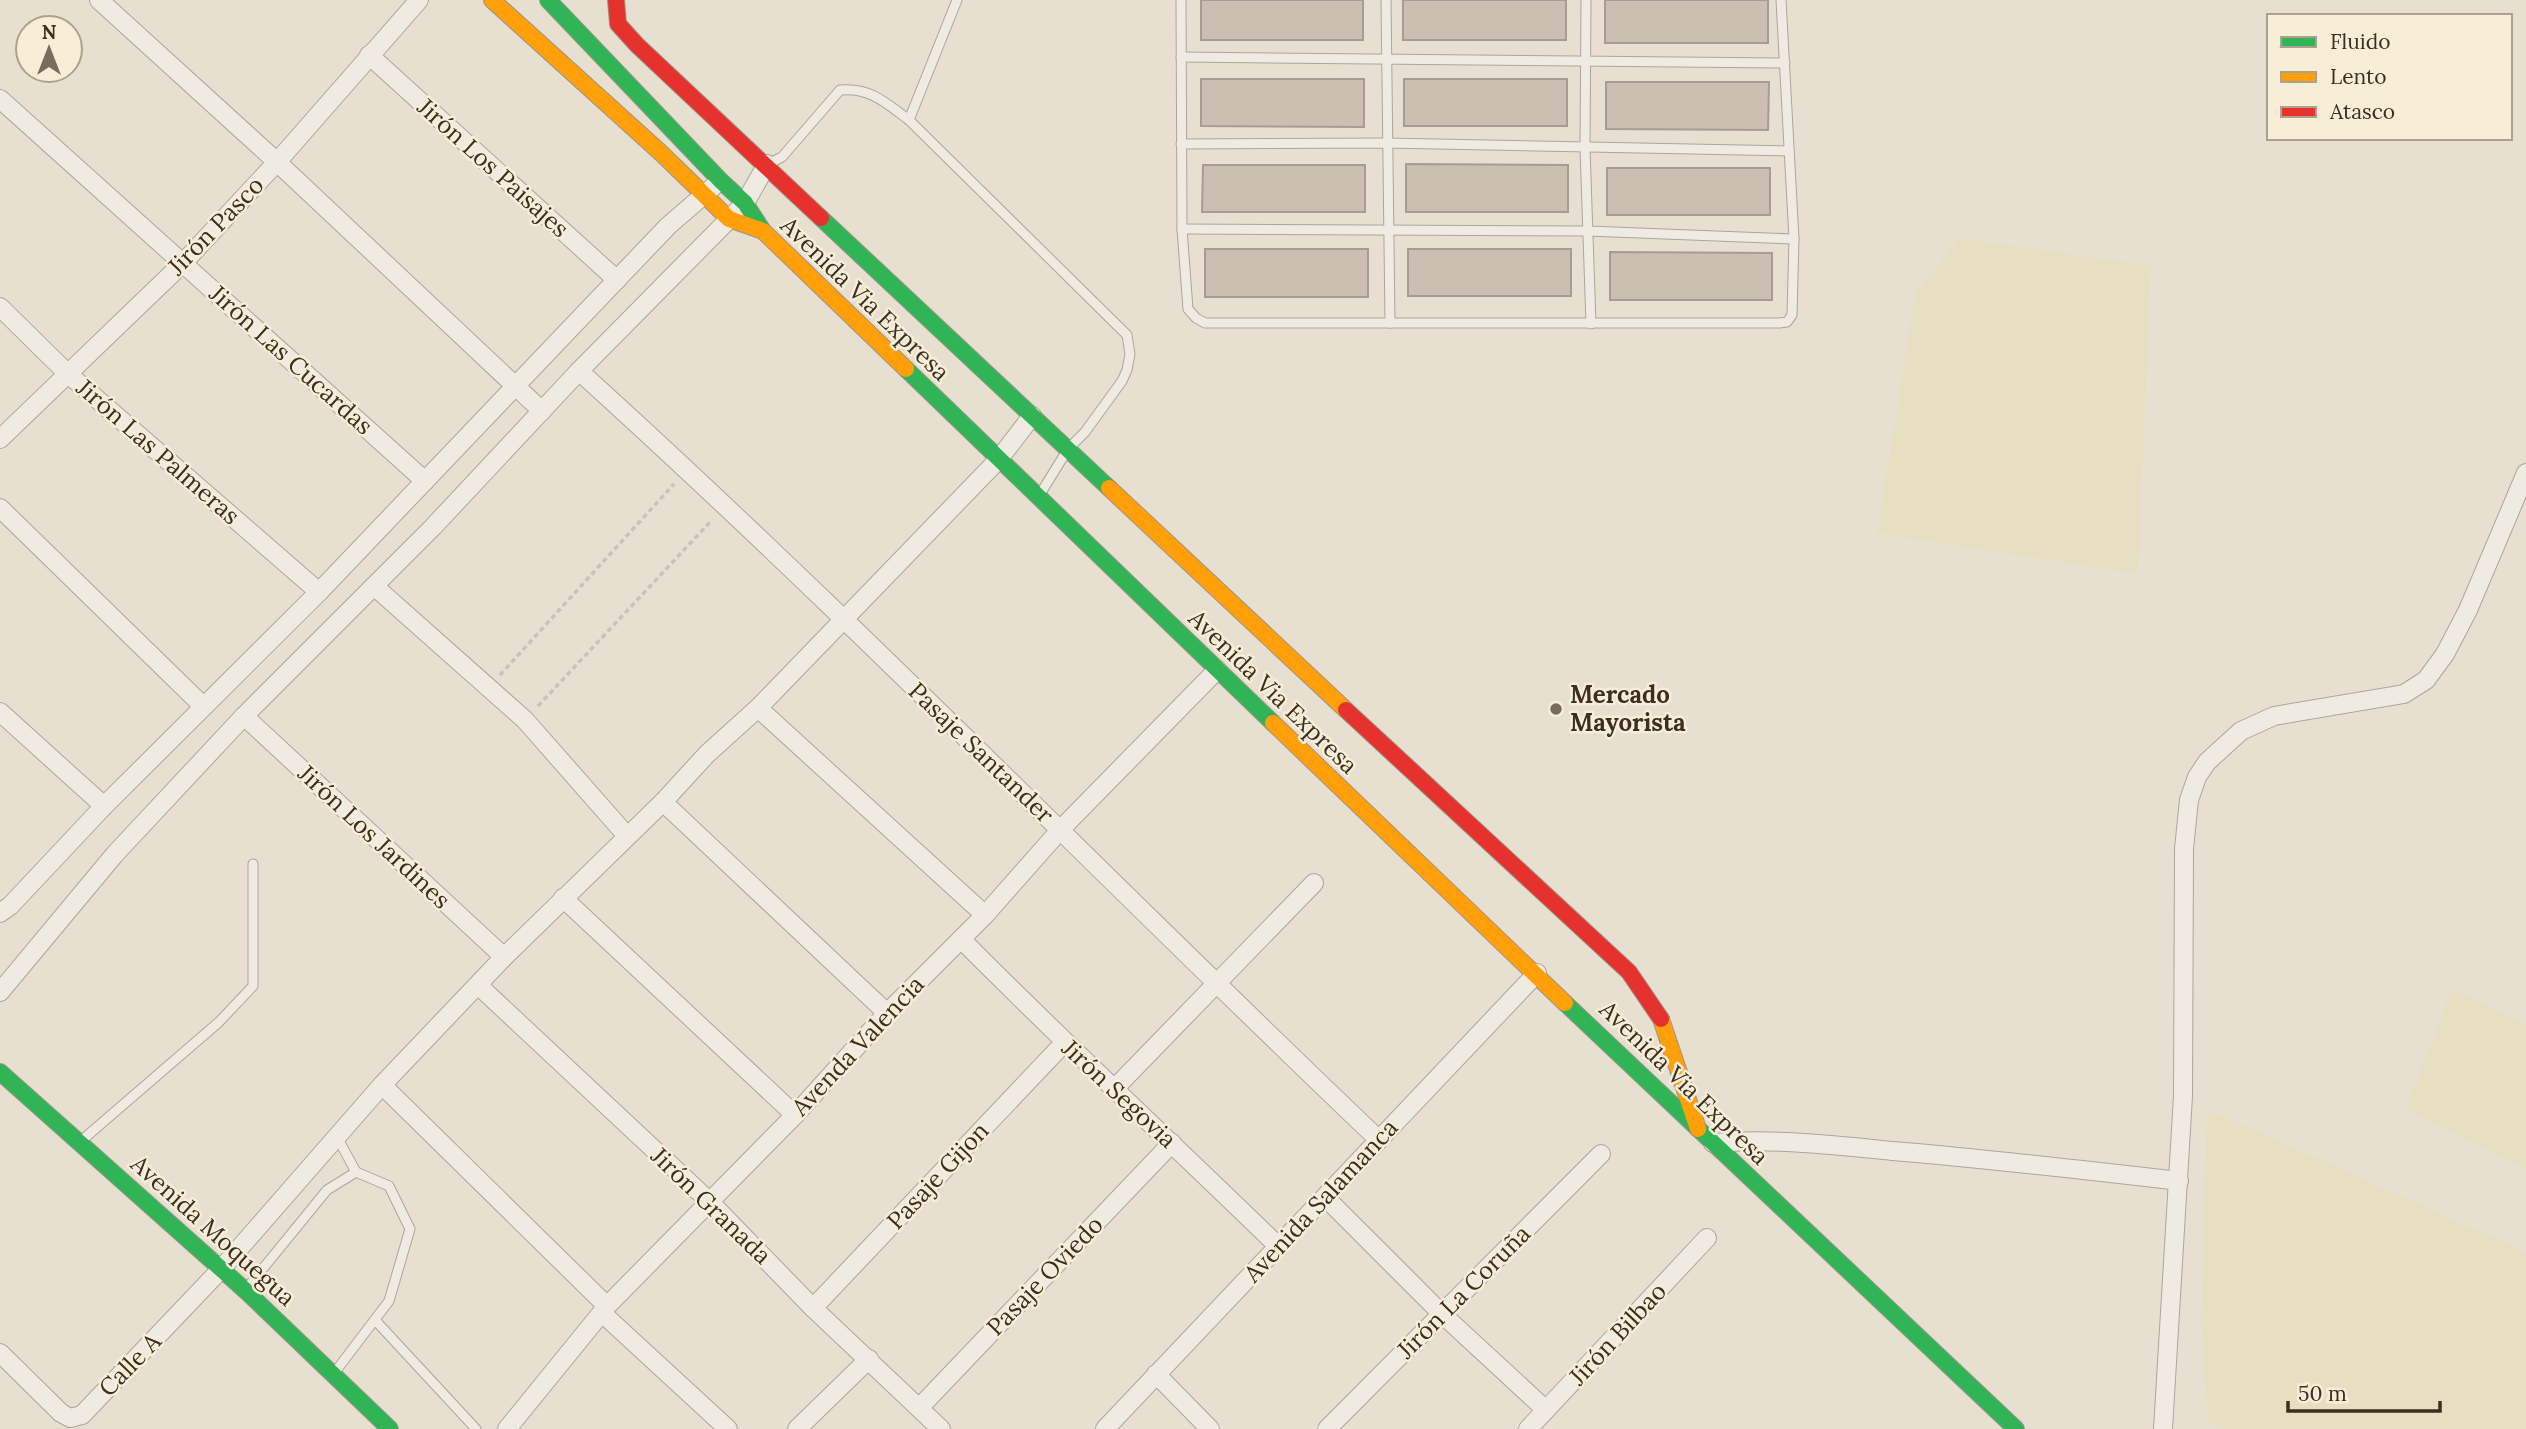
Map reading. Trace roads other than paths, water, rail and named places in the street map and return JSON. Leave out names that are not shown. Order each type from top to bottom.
[{"type":"main road","name":"Avenida Via Expresa","points":[[492,0],[652,144],[729,219],[763,231],[1217,670],[2016,1429]]},
{"type":"main road","points":[[548,0],[745,203],[763,231]]},
{"type":"main road","points":[[616,0],[618,23],[626,34],[1629,972],[1659,1013],[1698,1129]]},
{"type":"main road","name":"Avenida Moquegua","points":[[0,1072],[223,1267],[390,1429]]},
{"type":"street","points":[[99,0],[277,162],[542,411]]},
{"type":"street","name":"Jirón Pasco","points":[[0,439],[183,263],[277,162],[419,0]]},
{"type":"street","name":"Jirón Los Paisajes","points":[[369,55],[617,280]]},
{"type":"street","name":"Jirón Las Cucardas","points":[[0,99],[425,481]]},
{"type":"street","points":[[0,992],[115,854],[244,716],[374,586],[579,371],[745,203],[767,164]]},
{"type":"street","points":[[0,913],[10,906],[104,806],[319,592],[668,226],[720,180]]},
{"type":"street","name":"Jirón Las Palmeras","points":[[0,307],[67,373],[319,592]]},
{"type":"street","name":"Pasaje Santander","points":[[579,371],[726,505],[1060,829],[1216,985],[1379,1140]]},
{"type":"street","points":[[223,1267],[382,1085],[504,957],[663,802],[707,754],[758,708],[999,459],[1032,416]]},
{"type":"street","points":[[2163,1429],[2183,1096],[2184,849],[2189,800],[2197,777],[2207,762],[2241,731],[2274,716],[2404,694],[2426,680],[2445,654],[2468,610],[2526,473]]},
{"type":"street","points":[[0,508],[203,706]]},
{"type":"street","points":[[374,586],[524,720],[627,836]]},
{"type":"street","name":"Avenda Valencia","points":[[507,1429],[605,1310],[794,1115],[887,1013],[985,915],[1060,829],[1217,670]]},
{"type":"street","points":[[758,708],[985,915]]},
{"type":"street","points":[[0,712],[104,806]]},
{"type":"street","name":"Jirón Los Jardines","points":[[244,716],[504,957]]},
{"type":"street","points":[[663,802],[887,1013]]},
{"type":"street","points":[[1115,1088],[1314,883]]},
{"type":"street","points":[[563,898],[794,1115]]},
{"type":"street","name":"Jirón Segovia","points":[[961,939],[1064,1043],[1115,1088],[1279,1247]]},
{"type":"street","name":"Avenida Salamanca","points":[[1105,1429],[1537,973]]},
{"type":"street","name":"Jirón Granada","points":[[479,986],[709,1201],[813,1308],[941,1429]]},
{"type":"street","name":"Pasaje Gijon","points":[[813,1308],[1064,1043]]},
{"type":"street","points":[[382,1085],[605,1310],[728,1429]]},
{"type":"street","points":[[1713,1143],[1759,1140],[1839,1146],[1997,1160],[2179,1181]]},
{"type":"street","name":"Pasaje Oviedo","points":[[919,1408],[1172,1143]]},
{"type":"street","name":"Jirón La Coruña","points":[[1327,1429],[1601,1154]]},
{"type":"street","points":[[1325,1197],[1442,1314],[1546,1410]]},
{"type":"street","name":"Jirón Bilbao","points":[[1528,1429],[1707,1238]]},
{"type":"street","name":"Calle A","points":[[0,1353],[61,1413],[70,1418],[82,1415],[223,1267]]},
{"type":"street","points":[[797,1429],[869,1359]]},
{"type":"street","points":[[1156,1374],[1210,1429]]},
{"type":"lane","points":[[909,120],[957,0]]},
{"type":"lane","points":[[1181,0],[1182,229],[1188,309],[1196,318],[1205,323],[1591,324],[1787,322],[1792,316],[1794,239],[1781,0]]},
{"type":"lane","points":[[1386,0],[1390,323]]},
{"type":"lane","points":[[1587,0],[1585,148],[1591,324]]},
{"type":"lane","points":[[1181,57],[1785,63]]},
{"type":"lane","points":[[767,164],[782,158],[840,90],[857,89],[881,99],[909,120],[1127,335],[1130,354],[1122,382],[1085,432],[1068,449],[1038,498]]},
{"type":"lane","points":[[1181,144],[1386,143],[1789,151]]},
{"type":"lane","points":[[1182,229],[1588,230],[1794,239]]},
{"type":"lane","points":[[79,1142],[219,1023],[253,986],[253,864]]},
{"type":"lane","points":[[335,1373],[389,1301],[410,1229],[389,1186],[356,1172],[337,1137]]},
{"type":"lane","points":[[246,1289],[327,1190],[356,1172]]},
{"type":"lane","points":[[375,1320],[476,1429]]},
{"type":"place","name":"Mercado Mayorista","points":[[1556,709]]}]
